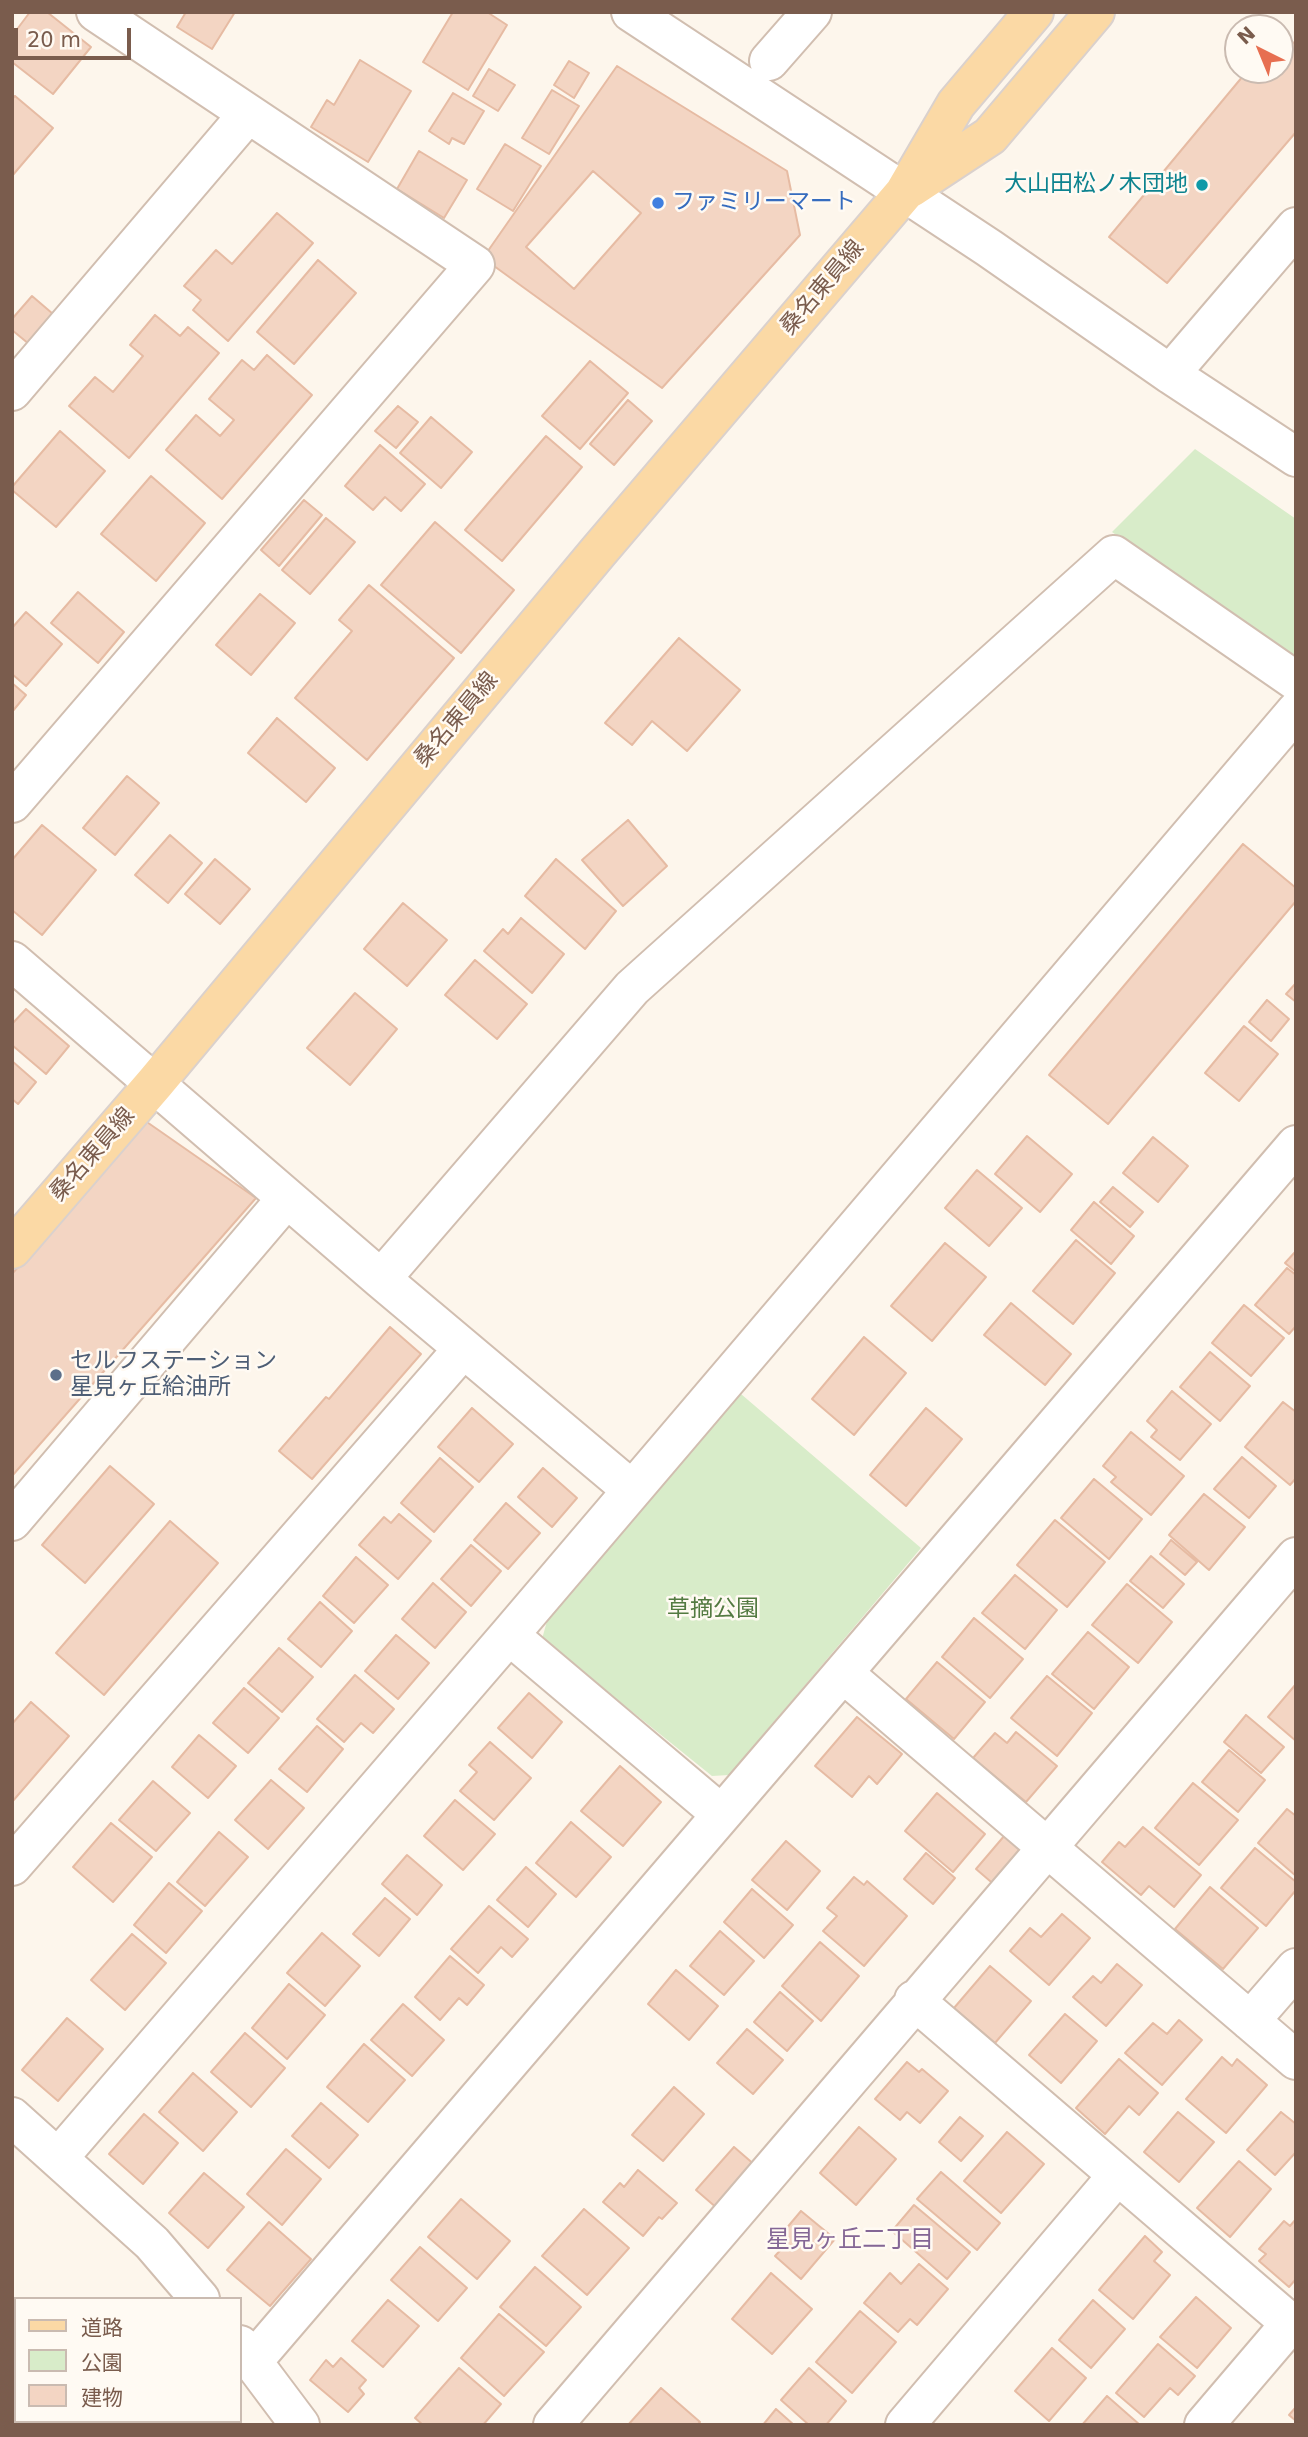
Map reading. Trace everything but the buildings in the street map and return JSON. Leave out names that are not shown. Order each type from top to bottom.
[{"type":"main road","name":"桑名東員線","points":[[12,1249],[155,1083],[589,563],[904,193],[956,104],[1034,12]]},
{"type":"main road","name":"桑名東員線","points":[[904,193],[990,136],[1095,12]]},
{"type":"street","points":[[12,803],[475,265],[96,12]]},
{"type":"street","points":[[631,12],[989,248],[1170,374],[1296,457]]},
{"type":"street","points":[[769,61],[812,12]]},
{"type":"street","points":[[12,391],[248,114]]},
{"type":"street","points":[[1170,374],[1296,227]]},
{"type":"street","points":[[381,1279],[632,988],[1114,555],[1296,681]]},
{"type":"street","points":[[59,2157],[509,1635],[1296,711]]},
{"type":"street","points":[[12,961],[463,1349],[632,1490]]},
{"type":"street","points":[[300,2425],[247,2353],[721,1814],[1296,1144]]},
{"type":"street","points":[[12,1521],[287,1198]]},
{"type":"street","points":[[12,1866],[463,1349]]},
{"type":"street","points":[[553,2425],[914,2000],[1296,1558]]},
{"type":"street","points":[[509,1635],[721,1814]]},
{"type":"street","points":[[843,1673],[1296,2060]]},
{"type":"street","points":[[1250,2021],[1296,1968]]},
{"type":"street","points":[[914,2000],[1293,2325],[1204,2425]]},
{"type":"street","points":[[12,2117],[152,2243],[198,2297]]},
{"type":"street","points":[[905,2425],[1117,2176]]},
{"type":"green space","points":[[1195,449],[1296,519],[1296,660],[1112,532]]},
{"type":"green space","name":"草摘公園","points":[[741,1394],[921,1548],[729,1775],[712,1776],[542,1639],[547,1621]]},
{"type":"place","name":"大山田松ノ木団地","points":[[1202,185]]},
{"type":"place","name":"ファミリーマート","points":[[658,203]]},
{"type":"place","name":"セルフステーション 星見ヶ丘給油所","points":[[56,1375]]},
{"type":"district","name":"星見ヶ丘二丁目","points":[[850,2241]]}]
